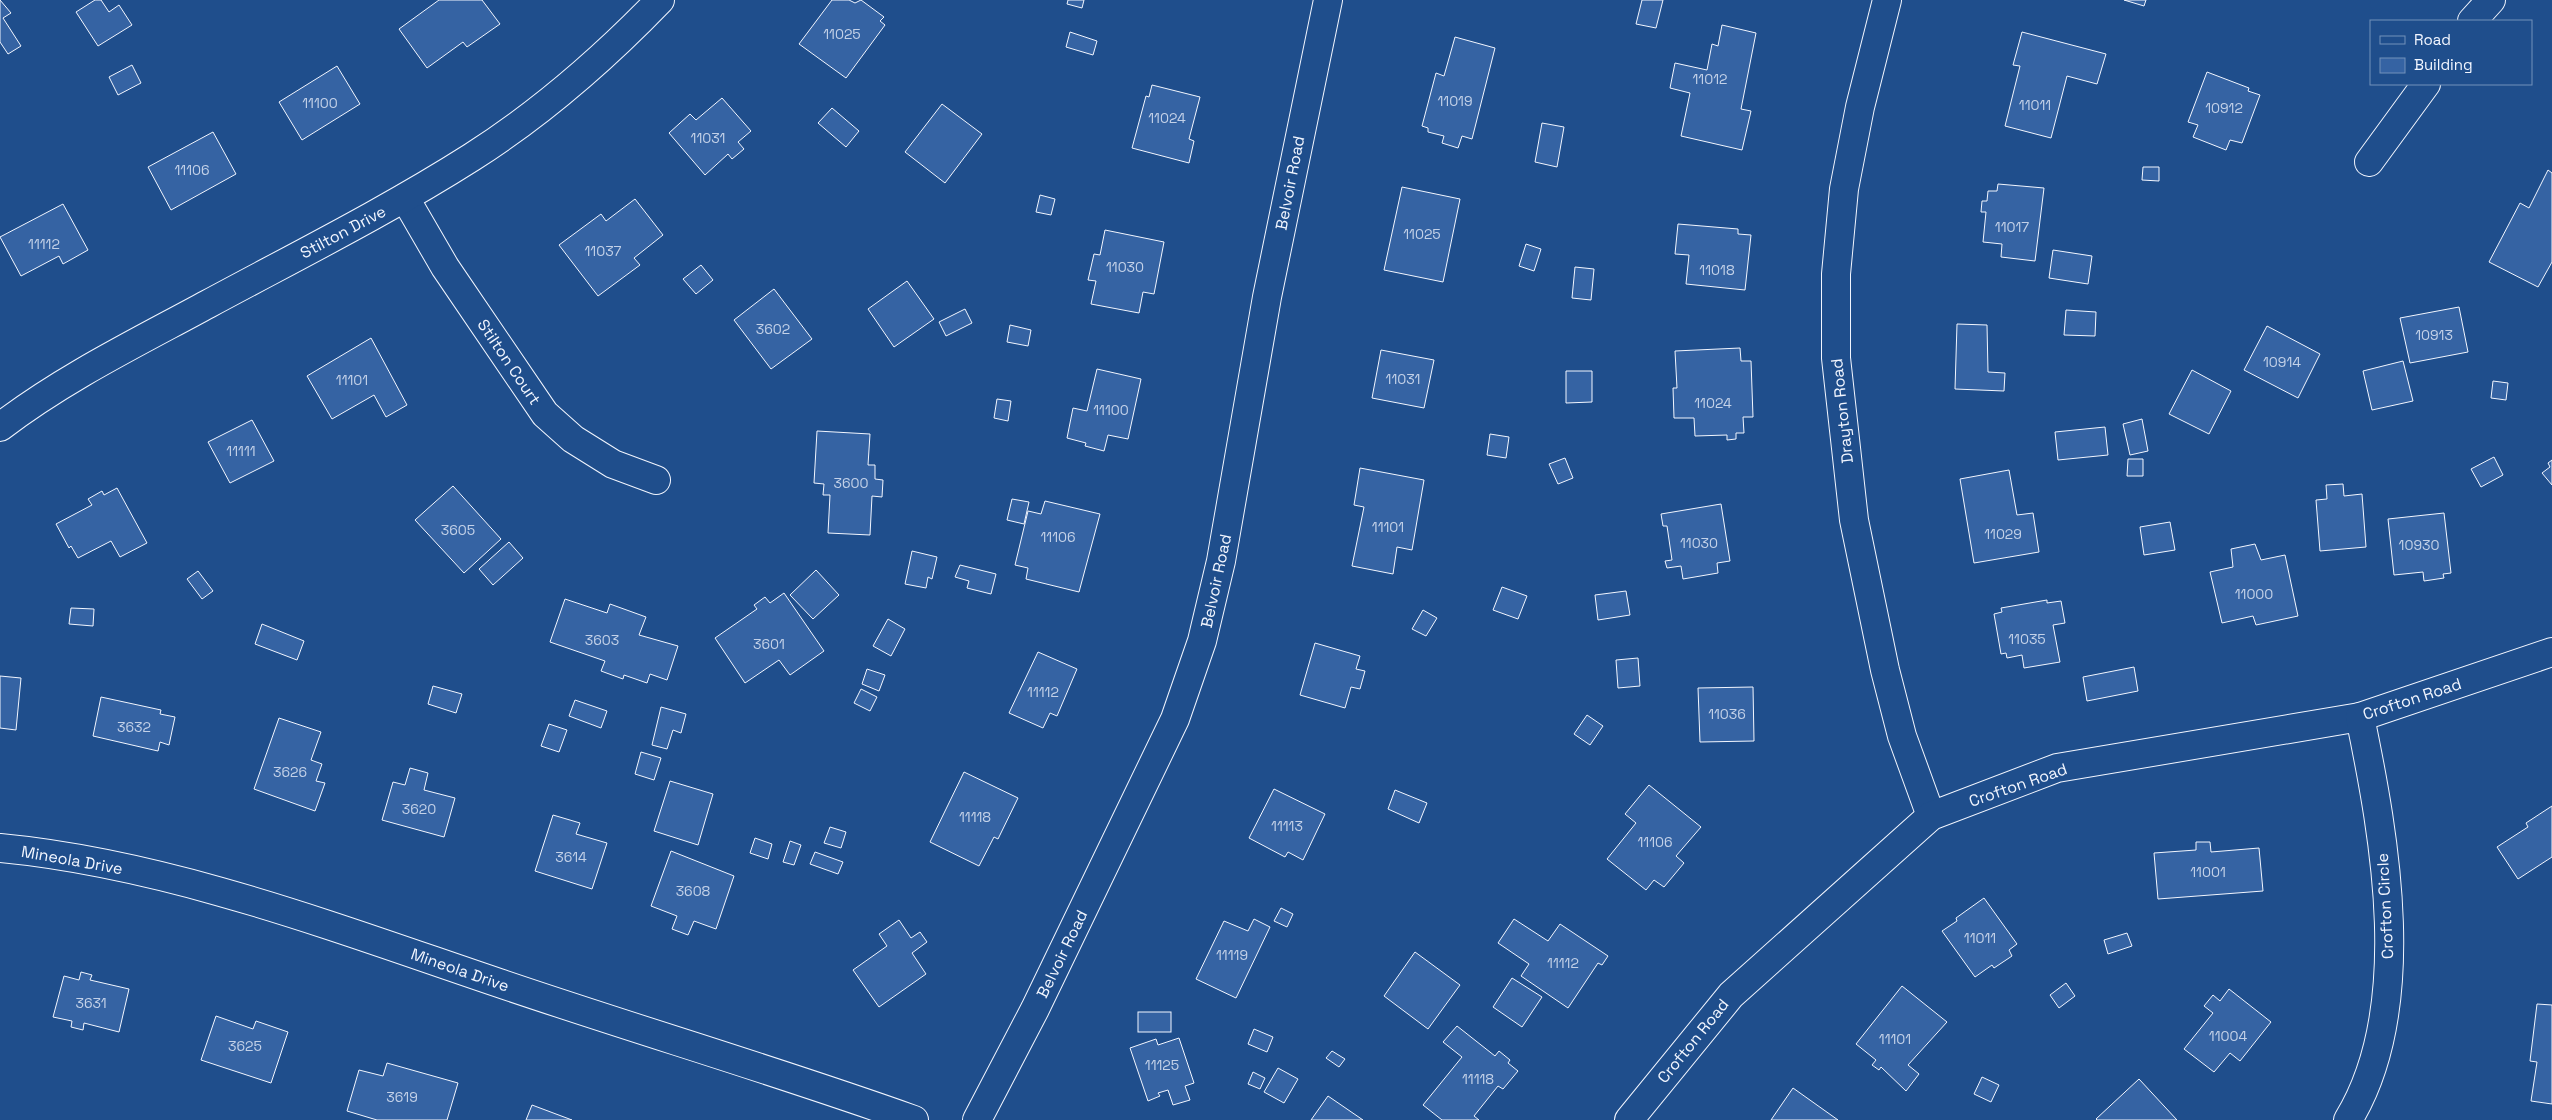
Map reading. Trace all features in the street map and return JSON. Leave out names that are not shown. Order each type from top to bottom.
[{"type":"street","name":"Stilton Drive","points":[[0,427],[22,410],[98,364],[405,198],[473,157],[538,111],[612,49],[660,0]]},
{"type":"street","name":"Belvoir Road","points":[[977,1120],[1035,1008],[1175,719],[1202,641],[1221,561],[1267,298],[1328,0]]},
{"type":"street","name":"Drayton Road","points":[[1887,0],[1860,107],[1844,189],[1836,274],[1836,358],[1854,520],[1881,651],[1902,736],[1931,816]]},
{"type":"street","points":[[2473,20],[2491,0]]},
{"type":"street","points":[[2369,162],[2425,85]]},
{"type":"street","name":"Stilton Court","points":[[405,198],[445,267],[545,414],[573,439],[613,464],[656,480]]},
{"type":"street","name":"Crofton Road","points":[[1629,1120],[1730,995],[1931,816],[2057,768],[2360,717],[2552,652]]},
{"type":"street","name":"Crofton Circle","points":[[2348,1120],[2374,1060],[2384,1013],[2390,943],[2386,873],[2360,717]]},
{"type":"street","name":"Mineola Drive","points":[[0,848],[44,852],[100,862],[267,905],[914,1120]]},
{"type":"building","points":[[0,0],[11,13],[3,18],[21,46],[8,54],[0,42]]},
{"type":"building","points":[[95,0],[101,0],[109,12],[119,5],[132,25],[98,46],[76,12]]},
{"type":"building","points":[[439,0],[482,0],[500,24],[467,47],[463,42],[427,68],[399,29]]},
{"type":"building","points":[[832,0],[849,0],[855,3],[861,0],[884,17],[880,21],[885,25],[846,78],[799,44]]},
{"type":"building","points":[[1068,0],[1084,0],[1082,8],[1067,4]]},
{"type":"building","points":[[1642,0],[1663,0],[1656,28],[1636,24]]},
{"type":"building","points":[[2124,0],[2146,0],[2144,6]]},
{"type":"building","points":[[1722,25],[1756,33],[1741,109],[1751,111],[1742,150],[1681,136],[1690,93],[1670,88],[1675,63],[1707,70],[1712,44],[1718,46]]},
{"type":"building","points":[[1070,32],[1097,41],[1093,55],[1066,47]]},
{"type":"building","points":[[2022,32],[2106,54],[2097,84],[2067,76],[2051,138],[2005,126],[2020,66],[2013,65]]},
{"type":"building","points":[[1455,37],[1495,48],[1472,139],[1462,136],[1458,148],[1442,143],[1444,136],[1428,132],[1428,128],[1422,126],[1436,73],[1444,76]]},
{"type":"building","points":[[132,65],[141,83],[118,95],[109,77]]},
{"type":"building","points":[[337,66],[360,104],[302,140],[279,102]]},
{"type":"building","points":[[2207,72],[2249,88],[2248,91],[2260,95],[2242,143],[2230,140],[2226,150],[2193,137],[2198,125],[2188,122]]},
{"type":"building","points":[[1152,85],[1200,97],[1189,139],[1194,141],[1189,163],[1132,148],[1146,96],[1149,97]]},
{"type":"building","points":[[722,98],[751,131],[738,142],[744,149],[732,159],[728,154],[705,175],[669,133],[690,114],[696,120]]},
{"type":"building","points":[[942,104],[982,134],[945,183],[905,152]]},
{"type":"building","points":[[832,108],[859,131],[846,147],[818,123]]},
{"type":"building","points":[[1542,123],[1564,127],[1557,167],[1535,162]]},
{"type":"building","points":[[213,132],[236,174],[171,210],[148,167]]},
{"type":"building","points":[[2143,167],[2159,167],[2159,181],[2142,180]]},
{"type":"building","points":[[2548,170],[2552,173],[2552,262],[2538,287],[2489,262],[2520,203],[2529,208]]},
{"type":"building","points":[[1998,184],[2044,188],[2035,261],[2001,257],[2002,244],[1983,242],[1986,212],[1981,212],[1982,201],[1987,201],[1988,191],[1997,191]]},
{"type":"building","points":[[1402,187],[1460,199],[1443,282],[1384,270]]},
{"type":"building","points":[[1040,195],[1055,199],[1051,215],[1036,212]]},
{"type":"building","points":[[635,199],[663,235],[634,258],[640,265],[598,296],[559,245],[601,214],[606,221]]},
{"type":"building","points":[[63,204],[88,250],[63,264],[59,256],[21,276],[0,237]]},
{"type":"building","points":[[1678,224],[1738,229],[1738,234],[1751,235],[1745,290],[1686,284],[1689,255],[1675,254]]},
{"type":"building","points":[[1105,230],[1164,242],[1154,294],[1143,292],[1139,313],[1091,304],[1096,281],[1088,280],[1094,254],[1100,255]]},
{"type":"building","points":[[1526,244],[1541,249],[1534,271],[1519,266]]},
{"type":"building","points":[[2053,250],[2092,256],[2088,284],[2049,278]]},
{"type":"building","points":[[701,265],[713,280],[696,294],[683,279]]},
{"type":"building","points":[[1575,267],[1594,269],[1591,300],[1572,298]]},
{"type":"building","points":[[907,281],[934,319],[894,347],[868,309]]},
{"type":"building","points":[[774,289],[812,339],[771,369],[734,320]]},
{"type":"building","points":[[2459,307],[2468,352],[2410,363],[2400,318]]},
{"type":"building","points":[[965,309],[972,323],[946,336],[939,322]]},
{"type":"building","points":[[2066,310],[2096,312],[2095,336],[2064,335]]},
{"type":"building","points":[[1957,324],[1987,325],[1988,372],[2005,373],[2004,391],[1955,389]]},
{"type":"building","points":[[1010,325],[1031,330],[1028,346],[1007,342]]},
{"type":"building","points":[[2267,326],[2320,354],[2298,398],[2244,370]]},
{"type":"building","points":[[371,338],[407,405],[386,417],[374,395],[332,419],[307,376]]},
{"type":"building","points":[[1740,348],[1741,361],[1751,361],[1753,417],[1743,417],[1744,433],[1736,433],[1736,439],[1727,440],[1727,435],[1695,436],[1694,418],[1674,418],[1673,388],[1677,388],[1675,351]]},
{"type":"building","points":[[1381,350],[1434,360],[1424,408],[1372,398]]},
{"type":"building","points":[[2403,361],[2413,401],[2372,410],[2363,371]]},
{"type":"building","points":[[1097,369],[1141,379],[1128,439],[1108,435],[1104,451],[1085,446],[1086,443],[1067,438],[1073,408],[1087,411]]},
{"type":"building","points":[[2192,370],[2231,391],[2209,434],[2169,414]]},
{"type":"building","points":[[1566,371],[1592,371],[1592,402],[1566,403]]},
{"type":"building","points":[[2493,381],[2508,383],[2506,400],[2491,398]]},
{"type":"building","points":[[997,399],[1011,401],[1008,421],[994,418]]},
{"type":"building","points":[[2142,419],[2148,451],[2130,455],[2123,424]]},
{"type":"building","points":[[252,420],[274,461],[230,483],[208,442]]},
{"type":"building","points":[[2105,427],[2108,455],[2058,460],[2055,432]]},
{"type":"building","points":[[817,431],[870,434],[868,465],[875,465],[875,479],[883,480],[882,497],[872,496],[870,535],[828,533],[830,495],[823,495],[824,484],[814,483]]},
{"type":"building","points":[[1490,434],[1509,437],[1506,458],[1487,455]]},
{"type":"building","points":[[2494,457],[2503,475],[2481,487],[2471,469]]},
{"type":"building","points":[[1565,458],[1573,478],[1558,484],[1549,464]]},
{"type":"building","points":[[2128,459],[2143,459],[2143,476],[2127,476]]},
{"type":"building","points":[[2552,460],[2552,485],[2542,473],[2550,467],[2548,463]]},
{"type":"building","points":[[1360,468],[1424,480],[1412,550],[1397,547],[1393,574],[1352,566],[1364,507],[1354,505]]},
{"type":"building","points":[[2009,470],[2017,515],[2033,513],[2039,552],[1974,563],[1960,479]]},
{"type":"building","points":[[2343,484],[2344,496],[2362,494],[2366,547],[2320,551],[2316,500],[2327,499],[2326,485]]},
{"type":"building","points":[[453,486],[501,539],[464,573],[415,520]]},
{"type":"building","points":[[117,488],[147,543],[120,557],[111,541],[78,558],[71,546],[69,548],[56,524],[92,505],[88,499],[102,491],[104,495]]},
{"type":"building","points":[[1012,499],[1029,502],[1024,524],[1007,520]]},
{"type":"building","points":[[1045,501],[1100,514],[1079,592],[1026,579],[1028,568],[1015,565],[1028,511],[1041,514]]},
{"type":"building","points":[[1721,504],[1730,561],[1717,563],[1718,573],[1683,579],[1681,566],[1667,568],[1665,561],[1672,560],[1667,526],[1663,526],[1661,514]]},
{"type":"building","points":[[2444,513],[2451,573],[2443,574],[2444,578],[2424,581],[2423,572],[2394,575],[2388,519]]},
{"type":"building","points":[[2170,522],[2175,550],[2144,555],[2140,527]]},
{"type":"building","points":[[509,542],[523,558],[493,585],[479,569]]},
{"type":"building","points":[[2255,544],[2261,560],[2285,555],[2298,616],[2256,625],[2253,616],[2222,623],[2210,572],[2233,567],[2231,549]]},
{"type":"building","points":[[912,551],[937,557],[932,579],[928,577],[926,588],[905,584]]},
{"type":"building","points":[[960,565],[996,574],[991,594],[967,588],[969,581],[955,577]]},
{"type":"building","points":[[816,570],[839,595],[813,619],[790,595]]},
{"type":"building","points":[[198,571],[213,591],[202,599],[187,579]]},
{"type":"building","points":[[1502,587],[1527,596],[1518,619],[1493,610]]},
{"type":"building","points":[[1626,591],[1630,615],[1598,620],[1595,595]]},
{"type":"building","points":[[784,593],[824,651],[790,675],[779,660],[745,683],[715,638],[757,609],[754,605],[765,597],[770,603]]},
{"type":"building","points":[[565,599],[607,613],[610,604],[646,617],[639,635],[678,646],[667,680],[650,674],[647,683],[624,675],[623,679],[601,671],[605,661],[550,642]]},
{"type":"building","points":[[2047,600],[2047,603],[2061,601],[2065,623],[2053,625],[2060,662],[2024,668],[2022,655],[2007,658],[2006,653],[2001,654],[1994,614],[2002,612],[2001,608]]},
{"type":"building","points":[[71,608],[94,609],[93,626],[69,624]]},
{"type":"building","points":[[1423,610],[1437,618],[1426,636],[1412,629]]},
{"type":"building","points":[[888,619],[905,629],[891,656],[873,646]]},
{"type":"building","points":[[262,624],[304,641],[297,660],[255,644]]},
{"type":"building","points":[[1315,643],[1360,656],[1356,669],[1365,671],[1360,689],[1351,687],[1345,708],[1300,695]]},
{"type":"building","points":[[1038,652],[1077,669],[1057,716],[1050,713],[1043,728],[1009,713]]},
{"type":"building","points":[[1638,658],[1640,686],[1618,688],[1616,660]]},
{"type":"building","points":[[2134,667],[2138,691],[2087,701],[2083,677]]},
{"type":"building","points":[[867,669],[885,675],[879,691],[862,684]]},
{"type":"building","points":[[0,676],[21,678],[16,730],[0,728]]},
{"type":"building","points":[[433,686],[462,694],[456,713],[428,704]]},
{"type":"building","points":[[1753,687],[1754,741],[1700,742],[1698,688]]},
{"type":"building","points":[[861,689],[877,697],[870,711],[854,703]]},
{"type":"building","points":[[101,697],[161,710],[160,714],[175,717],[169,745],[160,742],[158,751],[93,736]]},
{"type":"building","points":[[575,700],[607,711],[601,728],[569,716]]},
{"type":"building","points":[[661,707],[686,714],[681,733],[673,730],[667,749],[652,745]]},
{"type":"building","points":[[1587,715],[1603,726],[1590,745],[1574,734]]},
{"type":"building","points":[[279,718],[321,732],[311,760],[322,764],[316,781],[325,783],[315,811],[254,789]]},
{"type":"building","points":[[549,724],[567,730],[559,752],[541,746]]},
{"type":"building","points":[[641,752],[661,758],[654,780],[635,774]]},
{"type":"building","points":[[410,768],[428,773],[424,790],[455,798],[444,837],[382,820],[393,782],[405,785]]},
{"type":"building","points":[[964,772],[1018,798],[998,839],[994,837],[979,866],[930,842]]},
{"type":"building","points":[[670,781],[713,794],[698,845],[654,831]]},
{"type":"building","points":[[1649,785],[1701,827],[1676,856],[1684,863],[1664,887],[1654,880],[1646,890],[1607,859],[1636,823],[1625,814]]},
{"type":"building","points":[[1274,789],[1325,814],[1303,860],[1288,852],[1285,857],[1249,838]]},
{"type":"building","points":[[1395,790],[1427,803],[1419,823],[1388,809]]},
{"type":"building","points":[[2552,806],[2552,857],[2518,879],[2497,847],[2528,827],[2526,823]]},
{"type":"building","points":[[553,815],[580,823],[576,834],[607,843],[592,889],[535,871]]},
{"type":"building","points":[[830,827],[846,832],[841,848],[824,843]]},
{"type":"building","points":[[755,838],[772,844],[768,859],[750,853]]},
{"type":"building","points":[[790,841],[801,845],[794,865],[783,862]]},
{"type":"building","points":[[2196,842],[2210,842],[2211,852],[2259,848],[2263,891],[2158,899],[2154,853],[2196,850]]},
{"type":"building","points":[[671,851],[734,876],[716,929],[694,921],[688,935],[672,929],[677,916],[651,906]]},
{"type":"building","points":[[815,852],[843,862],[838,874],[810,864]]},
{"type":"building","points":[[1984,898],[2017,944],[2009,950],[2012,956],[1994,968],[1992,965],[1975,977],[1942,931],[1957,921],[1956,918]]},
{"type":"building","points":[[1281,908],[1293,914],[1287,927],[1274,921]]},
{"type":"building","points":[[1254,919],[1270,927],[1236,998],[1196,979],[1224,921],[1248,931]]},
{"type":"building","points":[[1514,919],[1548,941],[1560,924],[1608,956],[1602,965],[1598,963],[1568,1008],[1521,976],[1529,964],[1498,943]]},
{"type":"building","points":[[899,920],[911,938],[920,932],[927,942],[912,953],[926,974],[879,1007],[853,970],[887,946],[879,934]]},
{"type":"building","points":[[2127,933],[2132,946],[2108,954],[2104,940]]},
{"type":"building","points":[[1415,952],[1460,985],[1428,1029],[1384,996]]},
{"type":"building","points":[[81,972],[92,975],[90,980],[129,989],[119,1032],[84,1023],[83,1030],[71,1027],[72,1021],[53,1017],[64,976],[79,980]]},
{"type":"building","points":[[1512,978],[1542,997],[1522,1027],[1493,1007]]},
{"type":"building","points":[[2066,983],[2075,996],[2059,1008],[2050,995]]},
{"type":"building","points":[[1902,986],[1947,1022],[1908,1065],[1919,1074],[1906,1091],[1881,1067],[1879,1070],[1872,1065],[1876,1060],[1856,1044]]},
{"type":"building","points":[[2229,989],[2271,1022],[2240,1061],[2230,1053],[2214,1072],[2184,1049],[2213,1013],[2204,1006],[2213,995],[2220,1001]]},
{"type":"building","points":[[2537,1004],[2552,1005],[2552,1104],[2531,1101],[2537,1062],[2530,1061]]},
{"type":"building","points":[[1138,1012],[1171,1012],[1171,1032],[1138,1032]]},
{"type":"building","points":[[216,1016],[253,1029],[256,1021],[288,1032],[271,1083],[201,1060]]},
{"type":"building","points":[[1457,1026],[1495,1056],[1499,1051],[1510,1060],[1508,1063],[1518,1071],[1503,1089],[1498,1086],[1474,1116],[1479,1120],[1442,1120],[1423,1105],[1462,1057],[1443,1042]]},
{"type":"building","points":[[1254,1029],[1273,1037],[1267,1052],[1248,1044]]},
{"type":"building","points":[[1179,1038],[1194,1083],[1185,1086],[1190,1100],[1173,1105],[1168,1090],[1158,1093],[1160,1096],[1148,1101],[1130,1048],[1156,1039],[1158,1045]]},
{"type":"building","points":[[1332,1051],[1345,1059],[1339,1067],[1326,1058]]},
{"type":"building","points":[[387,1063],[458,1083],[447,1120],[377,1120],[347,1111],[359,1070],[383,1076]]},
{"type":"building","points":[[1278,1068],[1298,1079],[1284,1103],[1264,1092]]},
{"type":"building","points":[[1253,1072],[1265,1078],[1260,1089],[1248,1084]]},
{"type":"building","points":[[1982,1077],[1999,1085],[1991,1102],[1974,1094]]},
{"type":"building","points":[[2139,1079],[2177,1120],[2096,1119]]},
{"type":"building","points":[[1793,1088],[1838,1120],[1771,1120]]},
{"type":"building","points":[[1328,1096],[1363,1120],[1311,1120]]},
{"type":"building","points":[[532,1105],[572,1120],[526,1120]]}]
